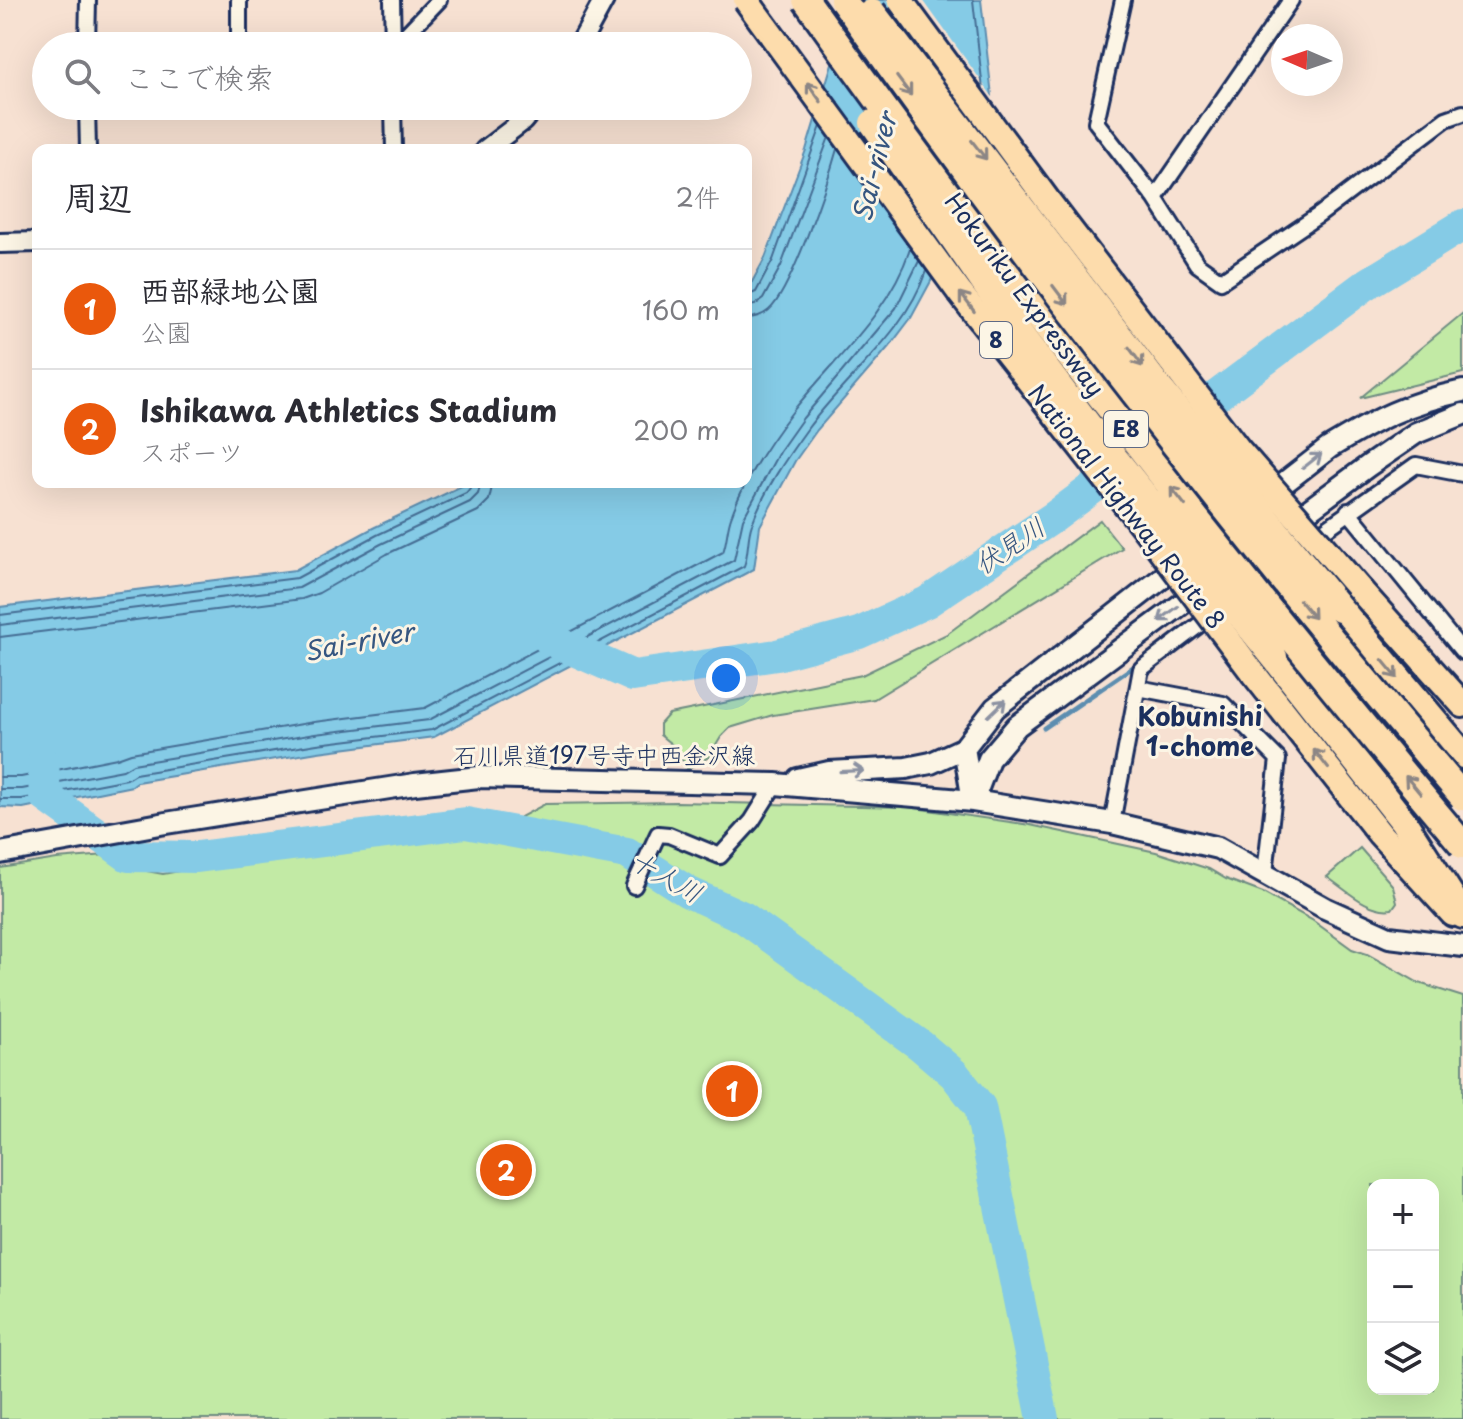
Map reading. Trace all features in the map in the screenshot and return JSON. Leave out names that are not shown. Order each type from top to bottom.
[{"type":"highway","name":"National Highway Route 8","points":[[746,0],[960,293],[1142,525],[1264,666],[1380,834],[1463,925]]},
{"type":"highway","points":[[792,0],[1019,333],[1264,666],[1463,890]]},
{"type":"highway","name":"Hokuriku Expressway","points":[[806,0],[1024,297],[1162,476],[1463,845]]},
{"type":"highway","name":"Hokuriku Expressway","points":[[843,0],[1039,268],[1204,483],[1463,797]]},
{"type":"highway","points":[[862,0],[1160,389],[1463,755]]},
{"type":"highway","points":[[900,0],[1048,201],[1238,449],[1463,705]]},
{"type":"highway","points":[[1403,821],[1463,915]]},
{"type":"main road","points":[[775,784],[829,772],[906,768],[931,763],[964,748],[995,708],[1329,448],[1374,421],[1412,404],[1463,391]]},
{"type":"main road","points":[[973,801],[989,759],[1017,726],[1368,466],[1416,433],[1463,414]]},
{"type":"main road","points":[[964,748],[973,801]]},
{"type":"main road","name":"石川県道197号寺中西金沢線","points":[[0,853],[166,823],[479,777],[775,784],[973,801],[1112,823],[1218,848],[1325,908],[1389,937],[1463,946]]},
{"type":"street","points":[[87,32],[88,0]]},
{"type":"street","points":[[239,0],[239,32]]},
{"type":"street","points":[[392,0],[393,32]]},
{"type":"street","points":[[408,32],[439,0]]},
{"type":"street","points":[[587,32],[604,0]]},
{"type":"street","points":[[1123,0],[1096,122],[1155,198],[1197,264],[1221,281],[1319,215],[1446,119],[1463,113]]},
{"type":"street","points":[[1155,198],[1291,0]]},
{"type":"street","points":[[87,120],[88,144]]},
{"type":"street","points":[[393,120],[394,144]]},
{"type":"street","points":[[493,144],[524,120]]},
{"type":"street","points":[[0,243],[32,242]]},
{"type":"street","points":[[1112,823],[1141,669],[1348,511],[1416,465],[1463,474]]},
{"type":"street","points":[[1348,511],[1463,652]]},
{"type":"street","points":[[1138,688],[1223,704],[1278,759],[1265,873]]},
{"type":"street","points":[[634,886],[658,834],[669,835],[720,856],[752,821],[775,784]]},
{"type":"green space","points":[[1463,313],[1463,373],[1360,398]]},
{"type":"green space","points":[[1100,520],[1122,548],[874,699],[773,715],[730,728],[709,757],[687,769],[676,748],[660,735],[660,724],[669,714],[862,675],[947,634]]},
{"type":"green space","points":[[677,802],[908,807],[1030,825],[1156,852],[1209,869],[1263,893],[1312,920],[1352,949],[1419,983],[1463,997],[1463,1419],[0,1419],[0,868],[107,855],[141,870],[163,874],[280,853],[418,838],[485,836],[545,804]]},
{"type":"green space","points":[[1360,848],[1393,886],[1397,902],[1392,909],[1366,904],[1327,877]]},
{"type":"water","name":"Sai-river","points":[[851,0],[981,0],[992,96],[931,281],[911,318],[817,430],[795,461],[760,526],[754,569],[434,737],[318,752],[137,782],[132,786],[23,808],[0,807],[0,607],[295,570],[457,488],[752,488],[752,282],[765,258],[806,150]]},
{"type":"pier","points":[[886,0],[923,0],[995,100],[983,135]]},
{"type":"waterway","name":"伏見川","points":[[549,639],[633,676],[777,655],[859,633],[927,602],[1054,517],[1364,286],[1463,225]]},
{"type":"waterway","points":[[1044,728],[1139,663]]},
{"type":"waterway","name":"十人川","points":[[43,762],[45,796],[128,856],[197,857],[466,823],[627,853],[688,892],[743,917],[920,1045],[954,1074],[980,1107],[1043,1419]]},
{"type":"place","name":"西部緑地公園","points":[[732,1091]]},
{"type":"place","name":"Ishikawa Athletics Stadium","points":[[506,1170]]},
{"type":"district","name":"Kobunishi 1-chome","points":[[1200,732]]}]
